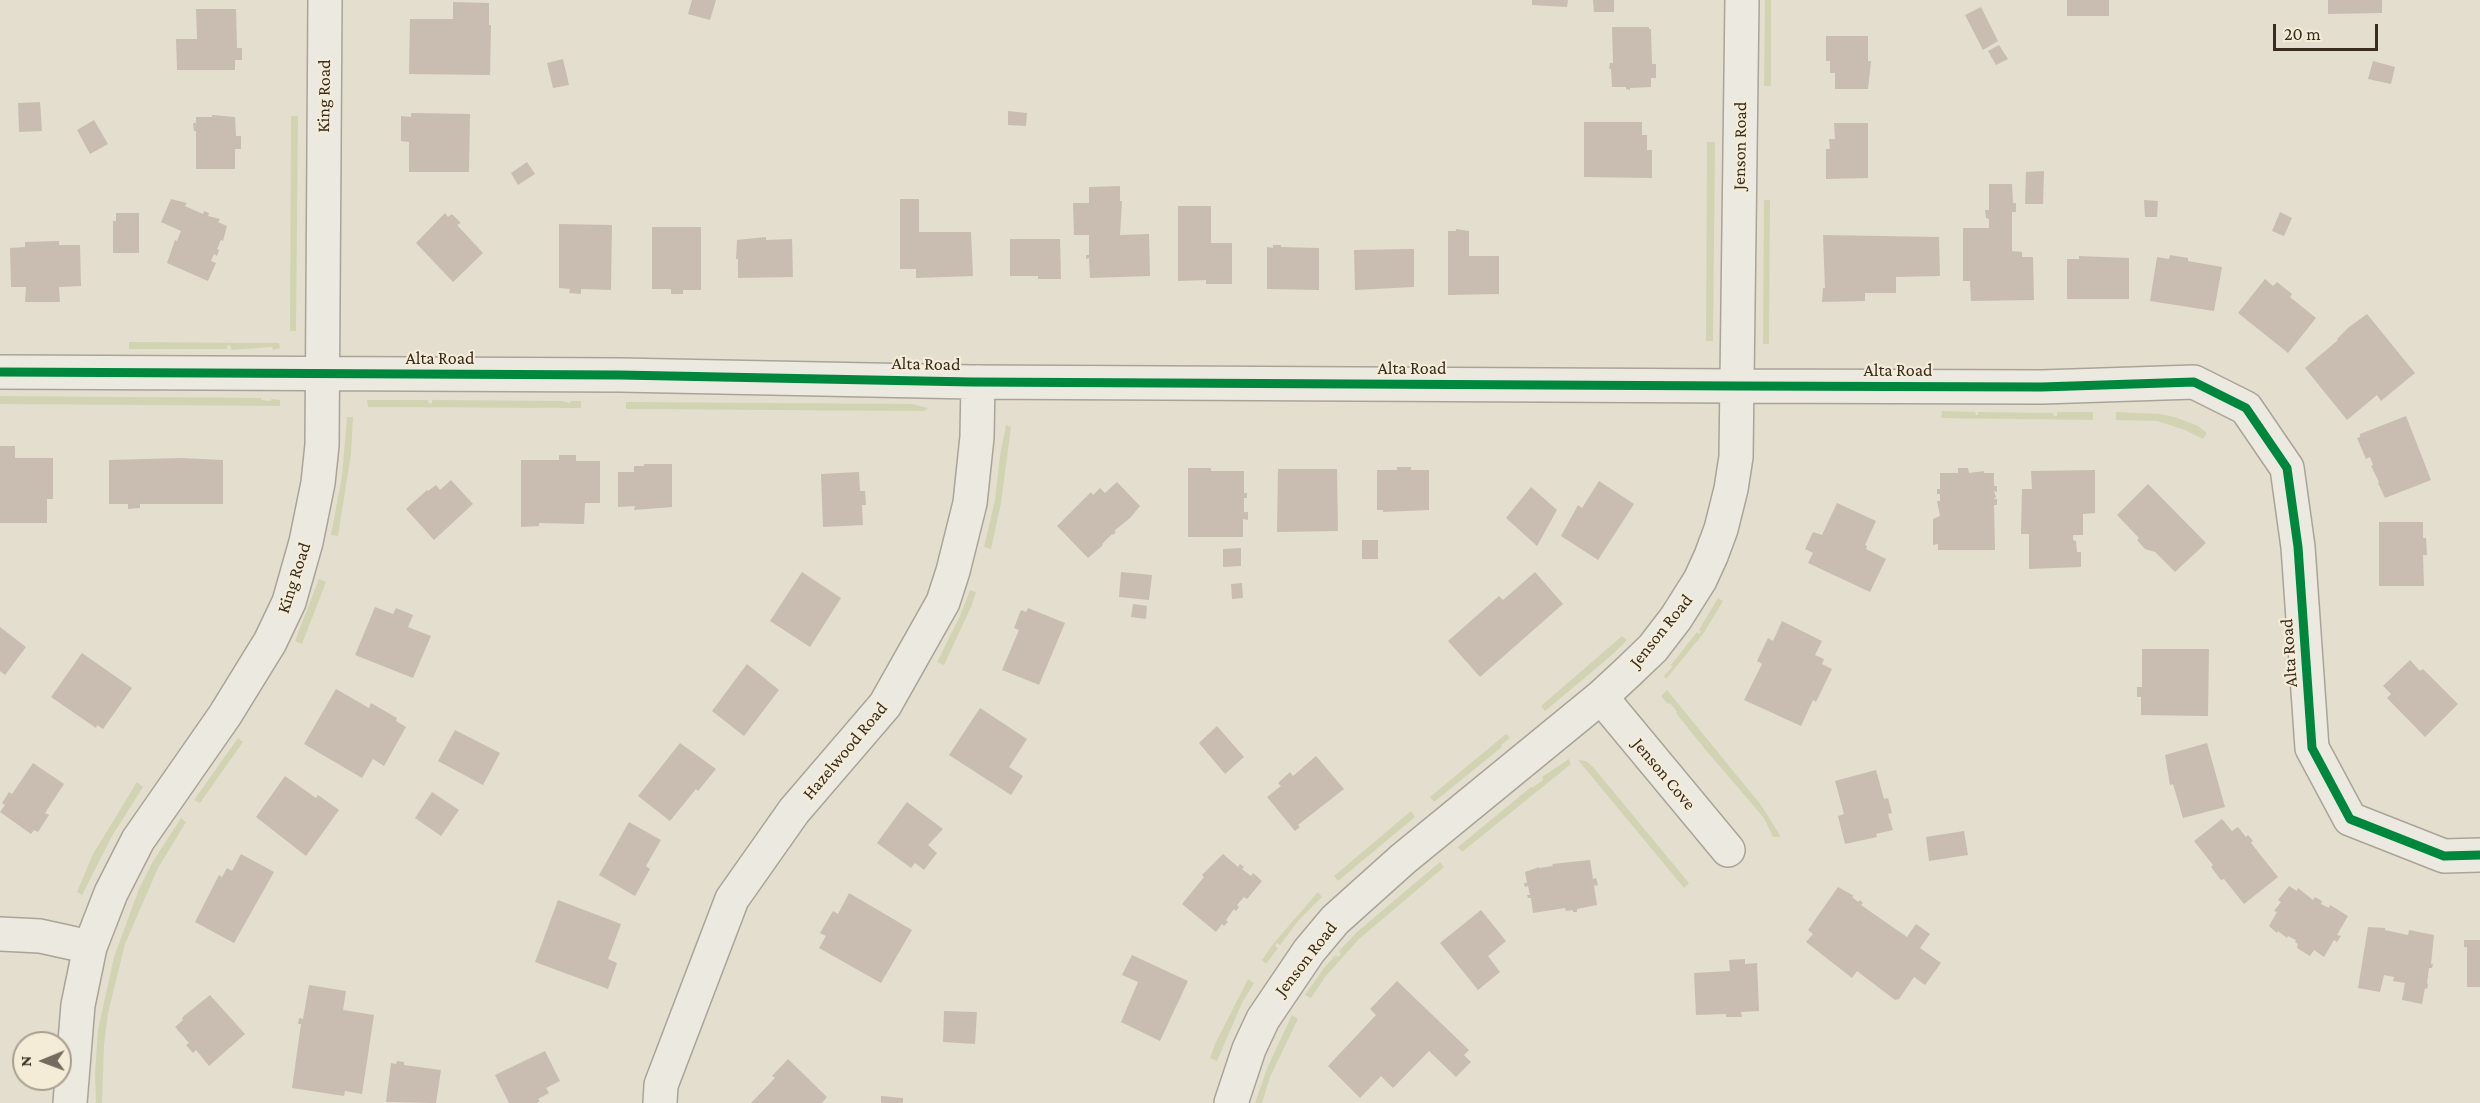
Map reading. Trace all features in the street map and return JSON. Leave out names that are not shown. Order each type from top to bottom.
[{"type":"street","name":"King Road","points":[[70,1103],[78,1005],[90,947],[111,893],[138,840],[225,715],[270,642],[289,602],[306,542],[318,483],[322,445],[325,0]]},
{"type":"street","name":"Jenson Road","points":[[1231,1103],[1249,1049],[1263,1019],[1309,951],[1335,920],[1403,859],[1601,697],[1653,648],[1694,590],[1711,556],[1721,529],[1731,489],[1736,456],[1742,0]]},
{"type":"street","name":"Alta Road","points":[[0,372],[323,373],[978,382],[1738,386],[2042,387],[2194,382],[2246,408],[2287,468],[2298,547],[2312,748],[2350,819],[2444,856],[2480,855]]},
{"type":"street","name":"Hazelwood Road","points":[[660,1103],[661,1085],[732,899],[794,811],[885,705],[943,602],[970,503],[977,437],[978,382]]},
{"type":"street","name":"Jenson Cove","points":[[1601,697],[1728,850]]},
{"type":"street","points":[[0,934],[40,936],[90,947]]},
{"type":"green space","points":[[1765,0],[1771,0],[1771,86],[1764,86]]},
{"type":"green space","points":[[291,116],[298,116],[296,331],[290,331]]},
{"type":"green space","points":[[1707,142],[1715,142],[1713,341],[1706,341]]},
{"type":"green space","points":[[1764,200],[1770,200],[1769,344],[1763,344]]},
{"type":"green space","points":[[129,342],[279,343],[280,348],[231,350],[230,345],[227,349],[129,349]]},
{"type":"green space","points":[[0,396],[261,398],[261,400],[280,400],[280,406],[0,404]]},
{"type":"green space","points":[[367,400],[428,400],[429,404],[432,400],[562,401],[570,403],[581,401],[581,408],[368,407]]},
{"type":"green space","points":[[626,402],[911,404],[928,408],[924,411],[626,409]]},
{"type":"green space","points":[[1942,411],[1975,412],[1976,415],[1978,412],[2053,413],[2054,416],[2057,416],[2057,412],[2093,412],[2093,420],[1941,418]]},
{"type":"green space","points":[[2116,412],[2175,417],[2198,426],[2207,433],[2203,439],[2185,430],[2157,421],[2116,420]]},
{"type":"green space","points":[[347,417],[353,417],[351,454],[338,536],[331,535],[342,476]]},
{"type":"green space","points":[[1006,425],[1011,427],[1001,503],[991,549],[984,547],[995,500]]},
{"type":"green space","points":[[319,579],[326,582],[302,644],[295,641]]},
{"type":"green space","points":[[970,590],[976,592],[972,605],[944,665],[937,662]]},
{"type":"green space","points":[[1718,598],[1723,601],[1703,634],[1666,679],[1664,676],[1672,667],[1671,665],[1697,632],[1699,634],[1701,632],[1699,630]]},
{"type":"green space","points":[[1622,636],[1627,640],[1612,655],[1545,711],[1541,706]]},
{"type":"green space","points":[[1667,690],[1761,805],[1781,837],[1773,837],[1764,818],[1704,748],[1670,703],[1668,704],[1661,696]]},
{"type":"green space","points":[[1506,734],[1510,738],[1501,745],[1502,747],[1434,802],[1430,797]]},
{"type":"green space","points":[[238,738],[243,742],[200,803],[194,800]]},
{"type":"green space","points":[[1569,759],[1571,764],[1462,852],[1458,847],[1531,787],[1543,780],[1542,777]]},
{"type":"green space","points":[[1578,760],[1586,761],[1593,767],[1689,883],[1684,888]]},
{"type":"green space","points":[[137,782],[143,787],[112,836],[82,895],[77,892],[93,854]]},
{"type":"green space","points":[[1411,811],[1415,817],[1338,881],[1334,876]]},
{"type":"green space","points":[[181,818],[186,822],[158,868],[125,944],[108,1013],[104,1045],[102,1103],[94,1103],[96,1102],[95,1073],[98,1030],[114,957],[139,889],[152,863]]},
{"type":"green space","points":[[1440,862],[1444,867],[1359,939],[1326,976],[1311,998],[1305,995],[1324,968],[1336,955],[1338,957],[1341,954],[1339,951],[1358,931]]},
{"type":"green space","points":[[1318,892],[1322,897],[1298,921],[1280,945],[1277,943],[1275,946],[1278,948],[1266,964],[1262,960],[1273,944]]},
{"type":"green space","points":[[1248,979],[1254,983],[1242,1003],[1217,1061],[1210,1058],[1215,1044]]},
{"type":"green space","points":[[1292,1015],[1298,1019],[1270,1077],[1262,1103],[1255,1103],[1268,1066]]},
{"type":"building","points":[[692,0],[716,0],[710,20],[688,14]]},
{"type":"building","points":[[1532,0],[1568,0],[1567,7],[1532,5]]},
{"type":"building","points":[[1593,0],[1614,0],[1614,12],[1594,12]]},
{"type":"building","points":[[2067,0],[2109,0],[2109,16],[2067,16]]},
{"type":"building","points":[[2328,0],[2382,0],[2382,13],[2328,14]]},
{"type":"building","points":[[453,2],[489,3],[490,75],[409,74],[410,19],[453,19]]},
{"type":"building","points":[[1981,7],[1998,41],[1983,50],[1965,15]]},
{"type":"building","points":[[196,9],[236,9],[237,48],[242,48],[242,60],[235,60],[235,70],[177,70],[176,39],[197,39]]},
{"type":"building","points":[[1612,27],[1649,27],[1651,29],[1652,64],[1656,64],[1656,78],[1651,78],[1651,87],[1630,88],[1630,90],[1626,87],[1612,87],[1611,69],[1609,69],[1610,63],[1613,63]]},
{"type":"building","points":[[1826,36],[1868,36],[1868,61],[1871,61],[1868,89],[1835,89],[1835,73],[1830,73],[1830,61],[1826,61]]},
{"type":"building","points":[[1999,45],[2008,59],[1996,65],[1988,51]]},
{"type":"building","points":[[563,59],[569,85],[553,88],[547,63]]},
{"type":"building","points":[[2373,61],[2395,67],[2391,84],[2368,79]]},
{"type":"building","points":[[40,102],[42,131],[19,132],[18,103]]},
{"type":"building","points":[[1008,111],[1027,113],[1026,126],[1008,125]]},
{"type":"building","points":[[411,113],[470,114],[469,172],[409,172],[409,142],[401,141],[401,116],[411,117]]},
{"type":"building","points":[[212,115],[235,117],[236,136],[241,136],[241,149],[235,149],[235,169],[196,169],[196,131],[194,131],[193,123],[196,123],[196,117],[212,117]]},
{"type":"building","points":[[94,120],[108,144],[90,154],[77,130]]},
{"type":"building","points":[[1584,122],[1642,122],[1642,135],[1647,135],[1647,150],[1652,150],[1652,178],[1584,177]]},
{"type":"building","points":[[1834,123],[1868,123],[1868,178],[1826,179],[1826,149],[1830,149],[1829,139],[1835,139]]},
{"type":"building","points":[[527,162],[535,174],[518,185],[511,173]]},
{"type":"building","points":[[2044,171],[2043,204],[2025,204],[2026,172]]},
{"type":"building","points":[[1989,184],[2012,184],[2016,212],[2012,212],[2012,251],[2022,252],[2022,257],[2033,257],[2034,300],[1971,301],[1970,281],[1963,281],[1963,228],[1989,228],[1989,219],[1986,218],[1985,210],[1989,210]]},
{"type":"building","points":[[1120,186],[1120,201],[1122,201],[1120,235],[1149,234],[1150,276],[1090,278],[1089,258],[1086,259],[1086,255],[1089,255],[1089,235],[1074,235],[1073,203],[1089,203],[1089,187]]},
{"type":"building","points":[[171,199],[187,203],[185,206],[203,214],[204,211],[209,213],[208,216],[220,219],[218,222],[227,226],[223,241],[221,240],[217,249],[219,250],[217,256],[214,254],[211,261],[216,263],[208,281],[167,263],[175,240],[177,241],[181,231],[161,222]]},
{"type":"building","points":[[900,199],[919,199],[919,232],[971,232],[973,276],[916,278],[916,269],[900,269]]},
{"type":"building","points":[[2144,200],[2158,201],[2157,217],[2145,217]]},
{"type":"building","points":[[1178,206],[1211,206],[1211,243],[1232,243],[1232,284],[1206,284],[1206,280],[1178,281]]},
{"type":"building","points":[[2280,212],[2292,218],[2284,236],[2272,231]]},
{"type":"building","points":[[116,213],[139,213],[139,253],[113,253],[113,221],[116,221]]},
{"type":"building","points":[[445,213],[448,217],[452,214],[461,223],[457,225],[483,253],[453,282],[416,243]]},
{"type":"building","points":[[559,224],[612,225],[611,290],[581,289],[581,294],[569,293],[570,289],[559,288]]},
{"type":"building","points":[[652,227],[701,227],[701,290],[683,290],[683,294],[671,294],[671,289],[652,289]]},
{"type":"building","points":[[1456,229],[1469,231],[1469,256],[1499,256],[1499,294],[1448,295],[1448,231],[1456,231]]},
{"type":"building","points":[[1823,235],[1939,237],[1940,276],[1896,277],[1896,293],[1865,293],[1865,301],[1822,302],[1823,288],[1825,288]]},
{"type":"building","points":[[766,237],[766,240],[792,239],[793,277],[738,278],[737,240]]},
{"type":"building","points":[[1010,239],[1060,239],[1061,279],[1010,276]]},
{"type":"building","points":[[59,241],[59,245],[80,245],[81,286],[59,287],[60,302],[25,302],[26,287],[11,287],[10,248],[25,247],[25,242]]},
{"type":"building","points":[[1273,245],[1319,248],[1319,290],[1267,289],[1267,247],[1273,248]]},
{"type":"building","points":[[1414,249],[1414,287],[1355,290],[1354,250]]},
{"type":"building","points":[[2170,255],[2222,267],[2214,311],[2150,301],[2157,257],[2169,259]]},
{"type":"building","points":[[2079,256],[2129,258],[2129,299],[2067,299],[2067,259],[2079,259]]},
{"type":"building","points":[[2265,279],[2273,286],[2277,282],[2292,294],[2290,297],[2316,318],[2288,353],[2238,313]]},
{"type":"building","points":[[2367,314],[2415,373],[2381,401],[2377,395],[2347,420],[2305,368],[2338,340],[2349,327]]},
{"type":"building","points":[[2406,416],[2431,480],[2385,498],[2371,466],[2373,465],[2370,457],[2366,459],[2357,438],[2360,434]]},
{"type":"building","points":[[0,446],[15,446],[15,458],[53,458],[53,499],[47,499],[47,523],[0,523]]},
{"type":"building","points":[[559,455],[576,455],[576,461],[600,461],[600,503],[585,503],[584,524],[539,523],[539,526],[521,527],[521,460],[559,460]]},
{"type":"building","points":[[181,458],[223,460],[223,504],[140,504],[140,508],[128,509],[128,504],[109,504],[109,460]]},
{"type":"building","points":[[644,464],[672,464],[672,507],[634,510],[635,506],[618,507],[618,472],[634,472],[634,466],[644,466]]},
{"type":"building","points":[[1397,467],[1429,470],[1429,510],[1383,512],[1383,510],[1377,510],[1377,470],[1397,470]]},
{"type":"building","points":[[1188,468],[1244,471],[1244,493],[1247,493],[1247,498],[1244,498],[1244,512],[1248,512],[1248,520],[1243,519],[1243,537],[1188,537]]},
{"type":"building","points":[[1958,468],[1968,468],[1969,473],[1984,471],[1984,473],[1994,473],[1994,486],[1997,486],[1997,492],[1994,491],[1996,497],[1994,499],[1997,499],[1997,505],[1994,505],[1995,550],[1938,550],[1938,544],[1933,545],[1933,519],[1940,516],[1937,501],[1940,501],[1940,494],[1937,494],[1937,489],[1940,489],[1940,473],[1958,473]]},
{"type":"building","points":[[1278,469],[1337,469],[1338,531],[1277,532]]},
{"type":"building","points":[[2095,470],[2095,513],[2083,514],[2083,535],[2073,535],[2077,552],[2081,552],[2081,567],[2029,569],[2029,534],[2021,534],[2022,489],[2032,489],[2031,471]]},
{"type":"building","points":[[859,472],[860,491],[865,491],[866,505],[862,505],[863,525],[823,527],[821,474]]},
{"type":"building","points":[[451,480],[473,504],[434,540],[406,509],[427,490],[436,485],[440,490]]},
{"type":"building","points":[[1599,481],[1634,504],[1598,560],[1561,536],[1578,505],[1582,508]]},
{"type":"building","points":[[1117,482],[1140,506],[1088,558],[1057,526],[1091,492],[1093,495],[1100,488],[1105,493]]},
{"type":"building","points":[[2148,484],[2206,543],[2175,572],[2155,552],[2145,549],[2137,540],[2139,538],[2117,515]]},
{"type":"building","points":[[1531,487],[1557,510],[1537,546],[1506,518]]},
{"type":"building","points":[[1837,503],[1876,521],[1865,545],[1866,549],[1886,559],[1870,592],[1808,563],[1813,553],[1805,549],[1813,532],[1822,535]]},
{"type":"building","points":[[2379,522],[2423,522],[2423,538],[2426,538],[2427,555],[2423,555],[2424,586],[2379,586]]},
{"type":"building","points":[[1362,540],[1378,540],[1378,559],[1362,559]]},
{"type":"building","points":[[1241,548],[1241,566],[1223,567],[1223,549]]},
{"type":"building","points":[[802,572],[841,598],[810,647],[770,621]]},
{"type":"building","points":[[1121,572],[1152,575],[1149,600],[1119,597]]},
{"type":"building","points":[[1535,572],[1563,604],[1480,677],[1448,641],[1499,596],[1503,600]]},
{"type":"building","points":[[1242,583],[1243,598],[1232,599],[1231,584]]},
{"type":"building","points":[[1133,604],[1147,606],[1146,619],[1131,617]]},
{"type":"building","points":[[375,607],[393,614],[396,608],[413,615],[408,627],[431,636],[413,678],[355,655]]},
{"type":"building","points":[[1028,608],[1065,623],[1039,685],[1002,670],[1019,630],[1014,628],[1021,610],[1026,612]]},
{"type":"building","points":[[1782,621],[1822,641],[1815,655],[1824,659],[1822,664],[1832,669],[1816,702],[1813,700],[1801,726],[1744,700],[1762,664],[1757,661],[1768,638],[1773,641]]},
{"type":"building","points":[[0,627],[26,647],[5,675],[0,671]]},
{"type":"building","points":[[2142,649],[2209,649],[2208,716],[2141,715],[2141,697],[2137,697],[2137,687],[2142,687]]},
{"type":"building","points":[[82,653],[132,688],[103,729],[97,725],[96,728],[51,697]]},
{"type":"building","points":[[2410,660],[2420,671],[2423,669],[2458,704],[2425,737],[2387,698],[2391,694],[2383,686]]},
{"type":"building","points":[[747,664],[779,690],[744,736],[712,711]]},
{"type":"building","points":[[336,689],[369,708],[371,703],[397,718],[396,721],[406,727],[384,766],[373,759],[362,778],[304,744]]},
{"type":"building","points":[[980,708],[1027,739],[1009,767],[1023,776],[1011,795],[949,755]]},
{"type":"building","points":[[1217,726],[1244,757],[1225,774],[1199,743]]},
{"type":"building","points":[[455,730],[500,753],[483,785],[438,761]]},
{"type":"building","points":[[680,743],[716,769],[670,821],[638,796]]},
{"type":"building","points":[[2207,743],[2225,807],[2183,818],[2173,784],[2170,785],[2165,755]]},
{"type":"building","points":[[1316,756],[1344,789],[1298,825],[1300,827],[1295,831],[1267,797],[1281,786],[1278,783],[1290,772],[1293,776]]},
{"type":"building","points":[[33,763],[64,784],[45,813],[49,815],[38,832],[34,830],[31,834],[0,812],[5,805],[2,803],[9,792],[12,794]]},
{"type":"building","points":[[1876,770],[1884,799],[1888,798],[1892,813],[1888,814],[1893,830],[1876,834],[1877,837],[1845,844],[1838,816],[1844,814],[1835,781]]},
{"type":"building","points":[[285,776],[316,798],[318,795],[339,810],[306,856],[256,817]]},
{"type":"building","points":[[432,792],[459,810],[441,836],[415,818]]},
{"type":"building","points":[[907,802],[943,829],[928,845],[937,853],[924,870],[915,863],[911,868],[877,843]]},
{"type":"building","points":[[2222,819],[2232,831],[2238,827],[2246,837],[2248,835],[2253,841],[2251,843],[2278,877],[2244,904],[2224,879],[2221,880],[2211,867],[2213,865],[2194,841]]},
{"type":"building","points":[[629,822],[661,840],[646,866],[650,869],[635,896],[599,875]]},
{"type":"building","points":[[1964,831],[1968,855],[1929,861],[1926,837]]},
{"type":"building","points":[[241,854],[274,872],[234,943],[195,922],[219,875],[222,877],[227,868],[232,871]]},
{"type":"building","points":[[1223,854],[1238,867],[1240,864],[1244,867],[1242,869],[1251,876],[1253,873],[1262,881],[1247,899],[1244,897],[1237,905],[1239,907],[1236,911],[1234,909],[1226,920],[1228,922],[1224,926],[1222,924],[1216,932],[1182,904],[1204,877],[1202,875]]},
{"type":"building","points":[[1590,860],[1593,879],[1596,878],[1598,885],[1594,886],[1597,905],[1577,909],[1577,912],[1566,911],[1565,908],[1533,913],[1531,898],[1527,895],[1530,895],[1528,886],[1525,887],[1524,883],[1527,883],[1525,872],[1539,867],[1553,866],[1552,864]]},
{"type":"building","points":[[2289,886],[2297,891],[2298,888],[2313,900],[2315,897],[2322,901],[2321,904],[2329,908],[2330,905],[2348,916],[2337,935],[2341,936],[2337,942],[2334,940],[2324,957],[2314,950],[2310,956],[2297,948],[2296,940],[2288,936],[2287,938],[2278,931],[2277,933],[2269,926],[2277,912],[2274,911],[2281,902],[2278,900]]},
{"type":"building","points":[[1838,887],[1854,896],[1852,897],[1858,902],[1860,900],[1863,903],[1861,905],[1907,937],[1916,924],[1930,934],[1920,948],[1941,963],[1925,985],[1914,977],[1899,999],[1895,1000],[1857,971],[1852,978],[1806,942],[1813,934],[1808,930]]},
{"type":"building","points":[[849,893],[912,930],[881,983],[819,948],[826,936],[820,933],[833,911],[838,914]]},
{"type":"building","points":[[558,900],[621,924],[608,959],[617,963],[608,989],[535,962]]},
{"type":"building","points":[[1481,910],[1506,941],[1488,956],[1500,972],[1478,990],[1440,943]]},
{"type":"building","points":[[2368,927],[2385,928],[2385,930],[2408,935],[2409,930],[2434,935],[2431,964],[2433,964],[2432,968],[2429,968],[2428,984],[2422,1004],[2402,1000],[2405,983],[2393,981],[2394,977],[2384,975],[2380,992],[2358,988]]},
{"type":"building","points":[[2464,940],[2480,940],[2480,987],[2467,987],[2467,947],[2464,947]]},
{"type":"building","points":[[1132,955],[1188,981],[1160,1041],[1121,1022],[1138,982],[1122,975]]},
{"type":"building","points":[[1745,959],[1745,964],[1757,963],[1759,1011],[1741,1012],[1742,1017],[1726,1017],[1726,1014],[1696,1015],[1694,973],[1730,971],[1729,960]]},
{"type":"building","points":[[1397,981],[1469,1050],[1464,1055],[1471,1062],[1456,1077],[1429,1051],[1393,1088],[1381,1076],[1360,1098],[1328,1066],[1376,1015],[1370,1009]]},
{"type":"building","points":[[309,985],[346,991],[343,1010],[374,1015],[362,1094],[345,1091],[344,1096],[292,1088],[301,1024],[298,1024],[299,1018],[303,1019]]},
{"type":"building","points":[[210,995],[245,1034],[209,1066],[196,1050],[193,1053],[186,1045],[189,1043],[175,1027],[185,1015]]},
{"type":"building","points":[[944,1011],[977,1012],[975,1044],[943,1042]]},
{"type":"building","points":[[545,1051],[560,1081],[546,1088],[549,1093],[538,1099],[540,1101],[537,1103],[509,1103],[495,1075]]},
{"type":"building","points":[[788,1059],[827,1097],[822,1103],[751,1103],[775,1078],[772,1076]]},
{"type":"building","points":[[397,1061],[404,1062],[404,1065],[441,1070],[436,1103],[386,1102],[391,1063],[396,1064]]},
{"type":"building","points":[[881,1096],[903,1098],[903,1103],[881,1103]]},
{"type":"cycle path","points":[[0,372],[620,375],[972,382],[1738,386],[2042,387],[2194,382],[2246,408],[2287,468],[2298,547],[2312,748],[2350,819],[2444,856],[2480,855]]}]
